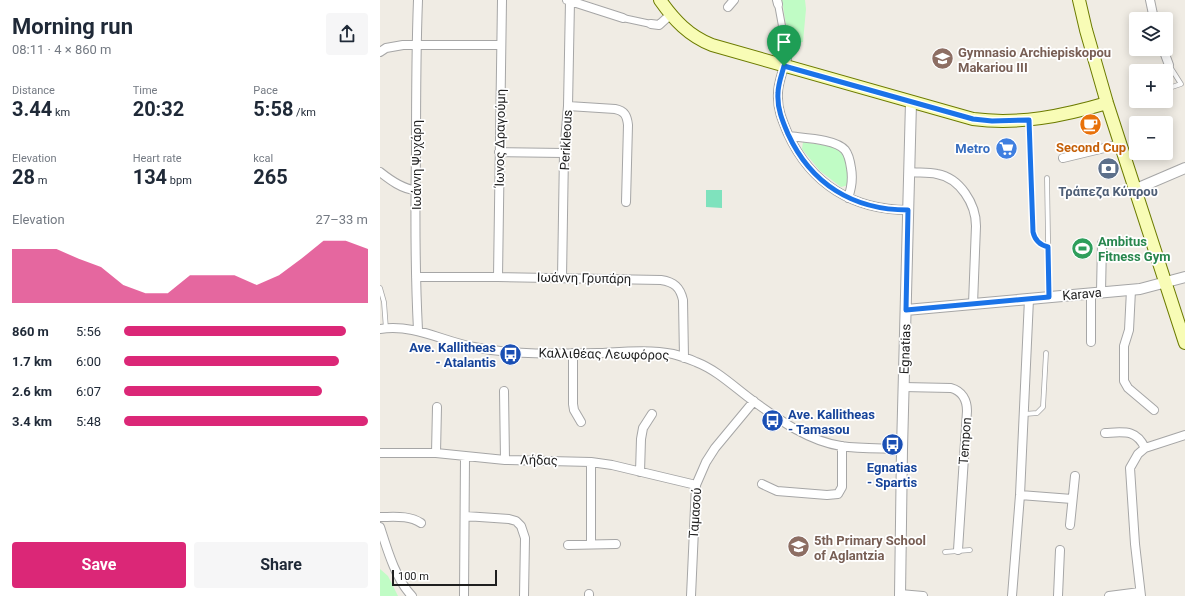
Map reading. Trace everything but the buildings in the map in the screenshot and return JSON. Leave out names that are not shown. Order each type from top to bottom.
[{"type":"main road","points":[[660,0],[670,15],[685,29],[702,41],[784,66],[973,119],[992,121],[1029,120],[1056,116],[1108,103]]},
{"type":"main road","points":[[1079,0],[1086,30],[1108,103],[1127,150],[1136,189],[1185,343]]},
{"type":"street","name":"Ιωάννη Ψυχάρη","points":[[418,0],[416,45],[415,190],[418,330]]},
{"type":"street","name":"Ίωνος Δραγούμη","points":[[498,276],[502,0]]},
{"type":"street","points":[[728,7],[734,0]]},
{"type":"street","points":[[1150,0],[1153,12]]},
{"type":"street","points":[[569,1],[623,18],[651,24],[659,25],[670,15]]},
{"type":"street","name":"Perikleous","points":[[562,278],[564,153],[568,106],[569,1]]},
{"type":"street","points":[[777,2],[788,59],[784,66],[778,91],[778,102],[780,115],[794,147],[811,169],[837,192],[848,198],[863,203],[887,209],[908,210]]},
{"type":"street","points":[[380,52],[386,48],[395,46],[501,45]]},
{"type":"street","name":"Egnatias","points":[[900,595],[903,387],[911,102]]},
{"type":"street","points":[[568,106],[621,110],[627,116],[626,202]]},
{"type":"street","points":[[789,136],[813,139],[834,144],[844,149],[849,157],[852,172],[852,187],[848,198]]},
{"type":"street","points":[[1063,158],[1127,150]]},
{"type":"street","points":[[499,152],[564,153]]},
{"type":"street","points":[[1136,189],[1184,170]]},
{"type":"street","points":[[380,172],[397,184],[410,190],[415,190]]},
{"type":"street","points":[[909,172],[937,174],[952,180],[973,206],[976,216],[973,304]]},
{"type":"street","points":[[1101,292],[1102,243]]},
{"type":"street","name":"Ιωάννη Γρυπάρη","points":[[416,277],[498,276],[661,280],[670,282],[676,285],[681,292],[683,300],[684,358]]},
{"type":"street","name":"Karava","points":[[906,310],[1140,289],[1185,277]]},
{"type":"street","points":[[1131,290],[1129,330],[1124,346],[1124,381],[1128,388],[1154,410]]},
{"type":"street","points":[[1091,294],[1091,342]]},
{"type":"street","points":[[1012,596],[1025,414],[1029,299]]},
{"type":"street","name":"Καλλιθέας Λεωφόρος","points":[[383,329],[418,330],[474,347],[520,352],[673,354],[711,369],[754,401],[797,430],[829,443],[842,446],[902,449]]},
{"type":"street","points":[[573,353],[573,404],[574,410],[581,422]]},
{"type":"street","name":"Tempon","points":[[903,387],[956,389],[966,401],[968,411],[958,550]]},
{"type":"street","points":[[504,391],[505,460]]},
{"type":"street","name":"Ταμασού","points":[[690,596],[696,485],[714,448],[754,401]]},
{"type":"street","points":[[436,453],[437,407]]},
{"type":"street","points":[[640,472],[641,439],[643,428],[652,414]]},
{"type":"street","points":[[1105,432],[1132,433],[1138,437],[1144,448]]},
{"type":"street","points":[[1109,596],[1141,594],[1135,544],[1130,468],[1144,448],[1185,435]]},
{"type":"street","points":[[762,484],[777,491],[827,495],[838,494],[842,487],[842,446]]},
{"type":"street","name":"Λήδας","points":[[380,453],[436,453],[505,460],[591,462],[612,465],[696,485]]},
{"type":"street","points":[[464,596],[465,457]]},
{"type":"street","points":[[591,462],[591,544]]},
{"type":"street","points":[[1070,525],[1075,476]]},
{"type":"street","points":[[1020,495],[1072,499]]},
{"type":"street","points":[[465,516],[509,519],[516,521],[521,526],[525,538],[524,596]]},
{"type":"street","points":[[380,517],[406,517],[421,523]]},
{"type":"street","points":[[380,527],[396,569],[404,586],[412,596]]},
{"type":"street","points":[[568,545],[616,544]]},
{"type":"street","points":[[1058,596],[1060,550]]},
{"type":"street","points":[[900,595],[923,596]]},
{"type":"lane","points":[[1173,70],[1183,84],[1173,87]]},
{"type":"lane","points":[[1029,120],[1033,232],[1034,237],[1040,245],[1048,247]]},
{"type":"lane","points":[[1047,178],[1049,297]]},
{"type":"lane","points":[[380,288],[384,302],[383,329]]},
{"type":"lane","points":[[1025,414],[1037,413],[1041,411],[1043,407],[1046,353]]},
{"type":"lane","points":[[945,552],[970,550]]},
{"type":"green space","points":[[782,0],[805,0],[806,9],[803,42],[789,44]]},
{"type":"green space","points":[[803,142],[835,147],[845,156],[849,185],[841,187],[820,171],[802,149]]},
{"type":"green space","points":[[706,190],[722,190],[722,208],[706,207]]},
{"type":"green space","points":[[380,569],[388,576],[398,596],[380,596]]},
{"type":"place","name":"Gymnasio Archiepiskopou Makariou III","points":[[943,59]]},
{"type":"place","name":"Second Cup","points":[[1091,125]]},
{"type":"place","name":"Metro","points":[[1006,148]]},
{"type":"place","name":"Τράπεζα Κύπρου","points":[[1108,169]]},
{"type":"place","name":"Ambitus Fitness Gym","points":[[1082,248]]},
{"type":"place","name":"Ave. Kallitheas - Atalantis","points":[[511,354]]},
{"type":"place","name":"Ave. Kallitheas - Tamasou","points":[[772,421]]},
{"type":"place","name":"Egnatias - Spartis","points":[[892,445]]},
{"type":"place","name":"5th Primary School of Aglantzia","points":[[798,547]]},
{"type":"route","points":[[784,66],[973,119],[984,121],[1029,120],[1033,232],[1034,237],[1040,245],[1048,247],[1049,297],[906,310],[908,210],[887,209],[848,198],[837,192],[811,169],[794,147],[780,115],[778,91],[784,66]]}]
